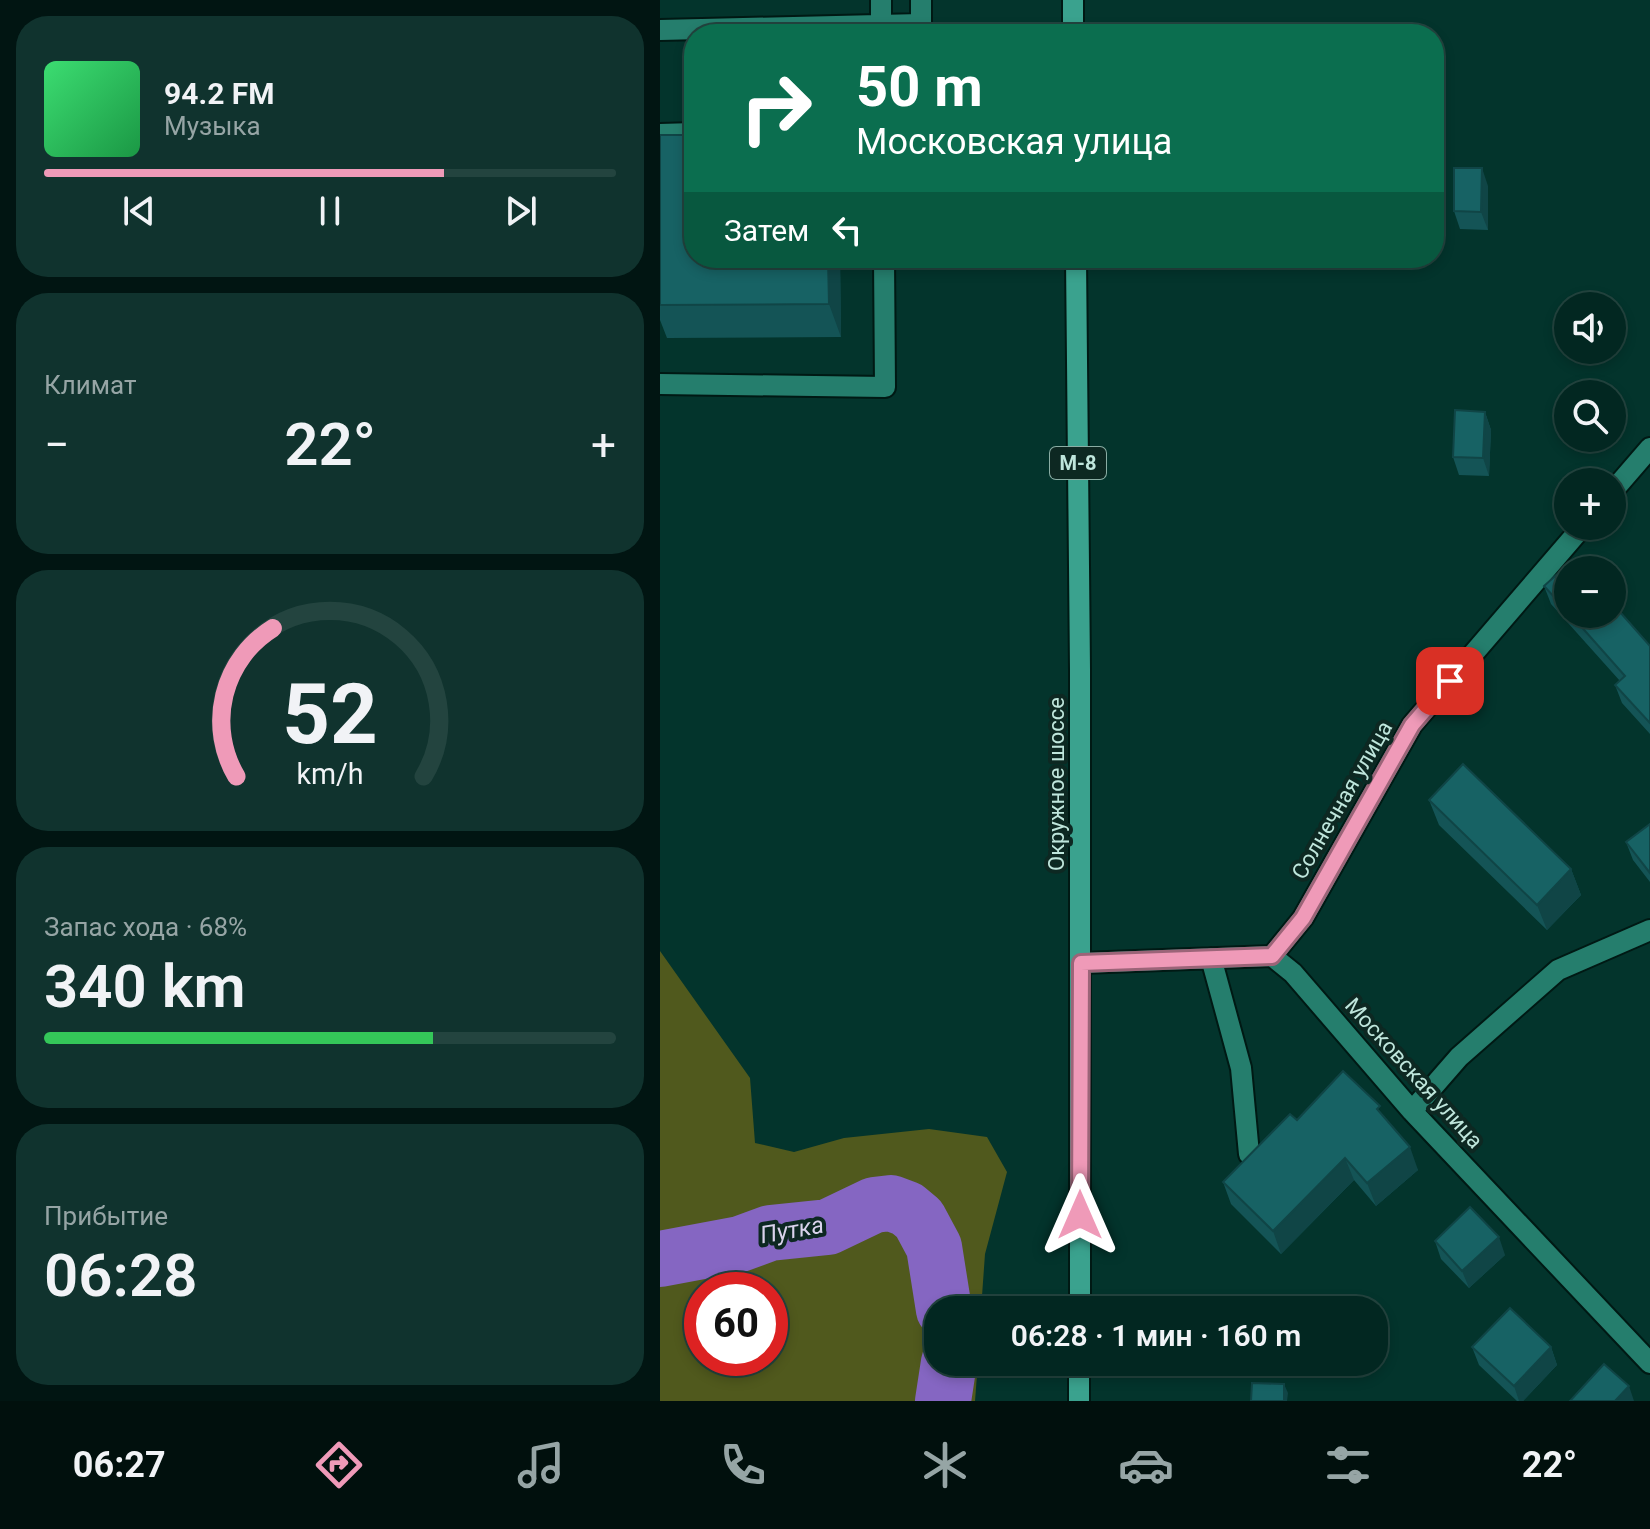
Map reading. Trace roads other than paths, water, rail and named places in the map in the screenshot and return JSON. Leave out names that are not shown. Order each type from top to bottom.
[{"type":"main road","points":[[1073,0],[1073,24]]},
{"type":"main road","name":"Окружное шоссе","points":[[1076,268],[1080,1296]]},
{"type":"main road","points":[[1079,1376],[1079,1401]]},
{"type":"street","points":[[881,0],[881,24]]},
{"type":"street","points":[[921,0],[921,24]]},
{"type":"street","points":[[660,30],[684,30]]},
{"type":"street","points":[[660,134],[684,133]]},
{"type":"street","points":[[660,384],[885,387],[884,268]]},
{"type":"street","points":[[1626,476],[1650,448]]},
{"type":"street","name":"Солнечная улица","points":[[1272,956],[1303,918],[1412,725],[1571,540]]},
{"type":"street","points":[[1412,1111],[1459,1057],[1558,970],[1650,930]]},
{"type":"street","points":[[1081,963],[1272,956]]},
{"type":"street","name":"Московская улица","points":[[1272,956],[1293,973],[1412,1111],[1650,1363]]},
{"type":"street","points":[[1211,958],[1241,1068],[1249,1154]]},
{"type":"waterway","name":"Путка","points":[[660,1259],[740,1244],[770,1233],[828,1227],[874,1205],[891,1203],[907,1209],[919,1219],[934,1247],[942,1296]]},
{"type":"waterway","name":"Путка","points":[[943,1401],[947,1376]]}]
